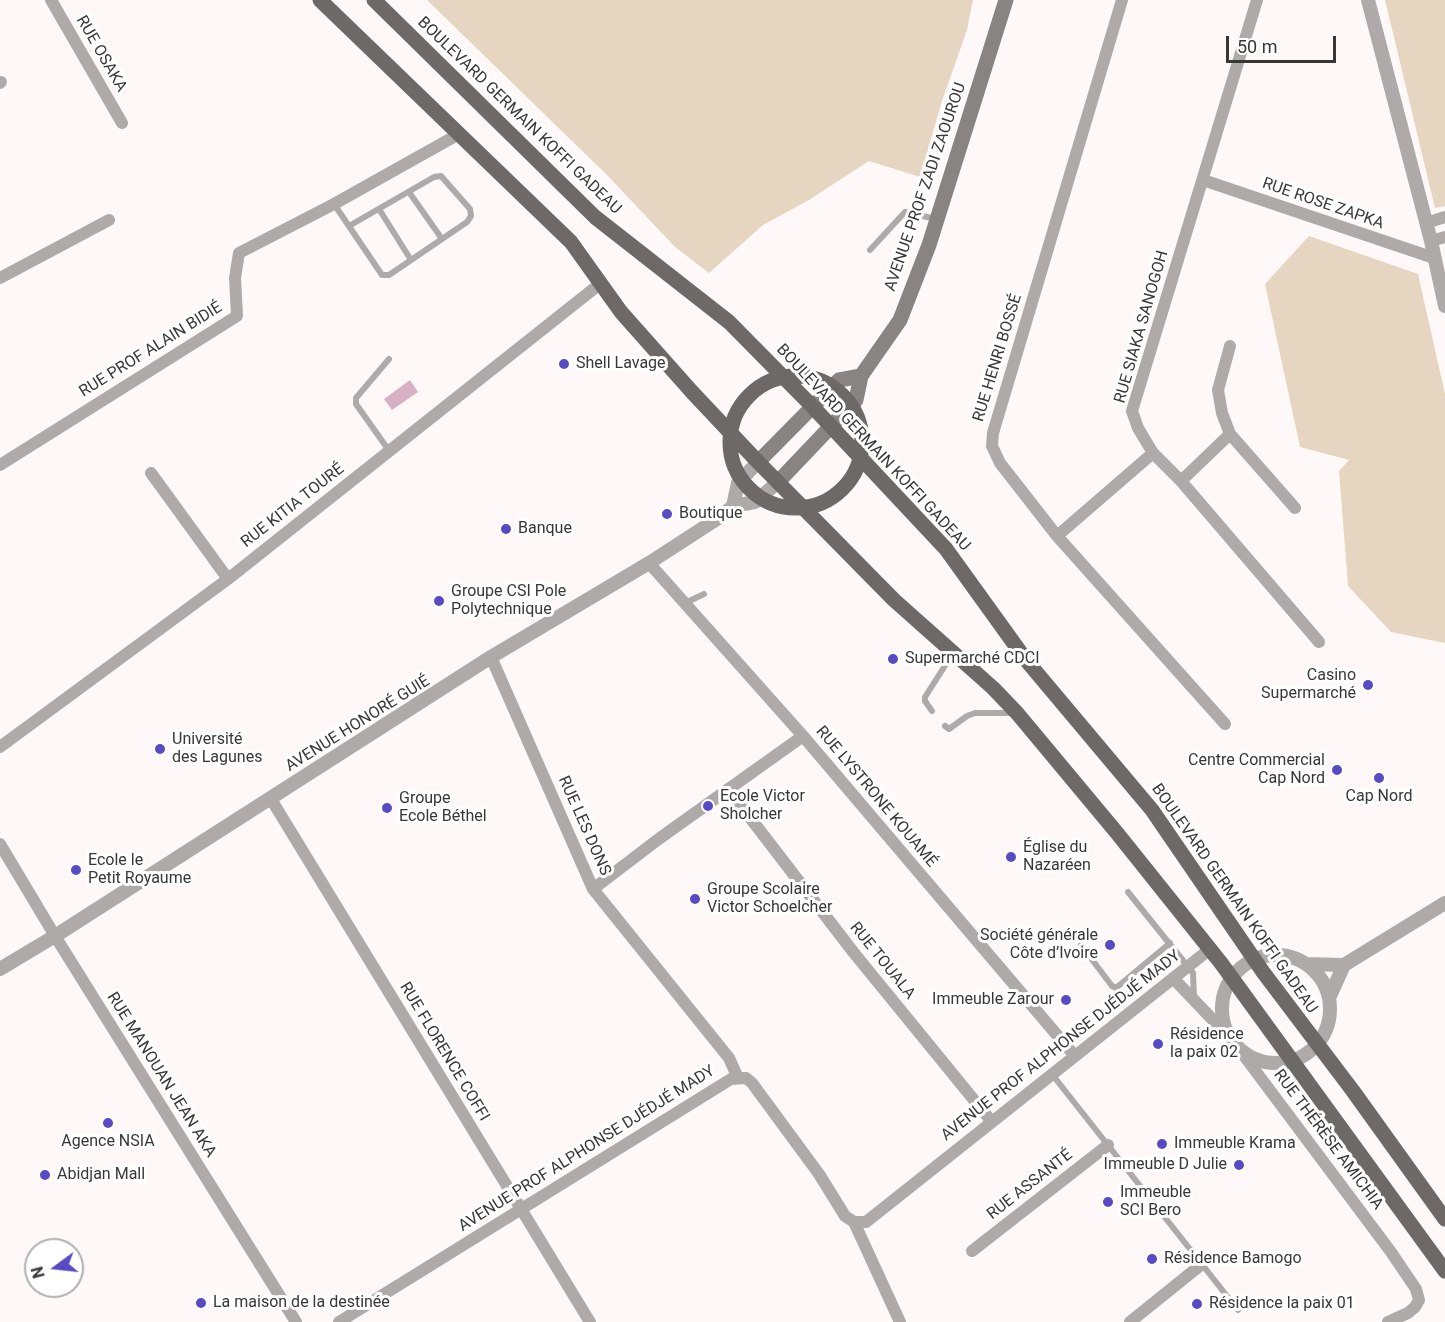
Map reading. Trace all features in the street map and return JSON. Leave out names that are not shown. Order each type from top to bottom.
[{"type":"main road","points":[[320,0],[571,242],[621,312],[758,462],[894,600],[993,688],[1017,713],[1117,833],[1209,949],[1445,1271]]},
{"type":"main road","name":"BOULEVARD GERMAIN KOFFI GADEAU","points":[[374,0],[595,217],[729,322],[812,405],[946,549],[1026,660],[1152,810],[1254,959],[1445,1219]]},
{"type":"main road","name":"AVENUE PROF ZADI ZAOUROU","points":[[852,405],[856,400],[861,376],[900,320],[937,219],[1006,0]]},
{"type":"main road","points":[[783,376],[807,376],[832,386],[842,393],[852,405],[861,429],[863,442],[861,458],[852,479],[839,494],[823,504],[804,509],[784,508],[759,498],[741,480],[731,455],[730,432],[740,407],[758,388],[783,376]]},
{"type":"main road","points":[[758,462],[838,380],[861,376]]},
{"type":"main road","points":[[778,482],[852,405]]},
{"type":"street","name":"RUE OSAKA","points":[[51,0],[122,123]]},
{"type":"street","name":"RUE HENRI BOSSÉ","points":[[1122,0],[993,433],[992,446],[1000,463],[1057,536],[1225,724]]},
{"type":"street","name":"RUE SIAKA SANOGOH","points":[[1257,0],[1132,411],[1138,428],[1153,453],[1181,481],[1319,642]]},
{"type":"street","points":[[1368,0],[1431,241],[1445,306]]},
{"type":"street","name":"RUE PROF ALAIN BIDIÉ","points":[[0,465],[237,316],[235,278],[239,253],[334,204],[459,134]]},
{"type":"street","name":"RUE ROSE ZAPKA","points":[[1203,180],[1434,258]]},
{"type":"street","points":[[1426,223],[1445,217]]},
{"type":"street","points":[[0,278],[109,219]]},
{"type":"street","points":[[1431,241],[1445,237]]},
{"type":"street","name":"RUE KITIA TOURÉ","points":[[0,747],[228,579],[601,283]]},
{"type":"street","points":[[1230,346],[1218,390],[1222,413],[1230,434],[1295,508]]},
{"type":"street","points":[[1181,481],[1230,434]]},
{"type":"street","points":[[1057,536],[1153,453]]},
{"type":"street","points":[[733,506],[738,483],[758,462]]},
{"type":"street","points":[[151,473],[228,579]]},
{"type":"street","name":"AVENUE HONORÉ GUIÉ","points":[[0,969],[271,799],[491,657],[649,563],[720,517],[733,506],[755,502],[778,482]]},
{"type":"street","name":"RUE LYSTRONE KOUAMÉ","points":[[649,563],[803,736],[1074,1055]]},
{"type":"street","name":"RUE LES DONS","points":[[491,657],[593,889],[729,1058],[738,1078]]},
{"type":"street","points":[[593,889],[803,736]]},
{"type":"street","name":"RUE TOUALA","points":[[728,789],[854,953],[992,1122]]},
{"type":"street","name":"RUE FLORENCE COFFI","points":[[271,799],[590,1322]]},
{"type":"street","name":"RUE MANOUAN JEAN AKA","points":[[0,844],[296,1322]]},
{"type":"street","points":[[1306,964],[1321,980],[1329,998],[1329,1018],[1322,1037],[1316,1045],[1291,1061],[1269,1062],[1249,1056],[1233,1041],[1224,1022],[1222,1011],[1225,988],[1240,967],[1254,959],[1268,956],[1287,956],[1306,964],[1344,965],[1445,903]]},
{"type":"street","name":"AVENUE PROF ALPHONSE DJÉDJÉ MADY","points":[[339,1322],[731,1079],[746,1078],[752,1083],[819,1174],[845,1216],[854,1222],[866,1222],[1209,949]]},
{"type":"street","points":[[1329,998],[1344,965]]},
{"type":"street","name":"RUE THÉRÈSE AMICHIA","points":[[1173,978],[1233,1041],[1391,1252],[1416,1289],[1419,1300],[1415,1307],[1408,1313],[1388,1322]]},
{"type":"street","name":"RUE ASSANTÉ","points":[[972,1251],[1108,1145]]},
{"type":"street","points":[[854,1222],[900,1322]]},
{"type":"street","points":[[1130,1322],[1202,1264]]},
{"type":"lane","points":[[334,204],[382,275],[389,275],[467,222],[471,216],[470,209],[446,178],[441,176],[435,177],[349,226]]},
{"type":"lane","points":[[409,192],[442,239]]},
{"type":"lane","points":[[378,209],[411,260]]},
{"type":"lane","points":[[870,250],[905,212],[937,219]]},
{"type":"lane","points":[[390,359],[356,398],[356,404],[390,452]]},
{"type":"lane","points":[[684,603],[704,594]]},
{"type":"lane","points":[[932,711],[925,697],[948,661],[948,649]]},
{"type":"lane","points":[[945,726],[949,729],[975,713],[1017,713]]},
{"type":"lane","points":[[1128,892],[1194,973],[1194,1000]]},
{"type":"lane","points":[[1081,945],[1112,986],[1116,988],[1170,943]]},
{"type":"lane","points":[[1052,1073],[1238,1310]]},
{"type":"shaded area","points":[[427,0],[973,0],[967,30],[942,101],[920,177],[869,161],[809,200],[763,225],[709,273],[675,247],[608,176]]},
{"type":"shaded area","points":[[1385,0],[1445,0],[1445,206],[1435,208]]},
{"type":"shaded area","points":[[1309,236],[1418,274],[1445,394],[1445,643],[1391,632],[1348,586],[1339,471],[1349,460],[1300,447],[1265,284]]},
{"type":"shaded area","points":[[410,380],[418,392],[392,410],[384,399]]},
{"type":"place","name":"Shell Lavage","points":[[564,364]]},
{"type":"place","name":"Boutique","points":[[667,514]]},
{"type":"place","name":"Banque","points":[[506,529]]},
{"type":"place","name":"Groupe CSI Pole Polytechnique","points":[[439,601]]},
{"type":"place","name":"Supermarché CDCI","points":[[893,659]]},
{"type":"place","name":"Casino Supermarché","points":[[1368,685]]},
{"type":"place","name":"Université des Lagunes","points":[[160,749]]},
{"type":"place","name":"Centre Commercial Cap Nord","points":[[1337,770]]},
{"type":"place","name":"Cap Nord","points":[[1379,778]]},
{"type":"place","name":"Ecole Victor Sholcher","points":[[708,806]]},
{"type":"place","name":"Groupe Ecole Béthel","points":[[387,808]]},
{"type":"place","name":"Église du Nazaréen","points":[[1011,857]]},
{"type":"place","name":"Ecole le Petit Royaume","points":[[76,870]]},
{"type":"place","name":"Groupe Scolaire Victor Schoelcher","points":[[695,899]]},
{"type":"place","name":"Société générale Côte d’Ivoire","points":[[1110,945]]},
{"type":"place","name":"Immeuble Zarour","points":[[1066,1000]]},
{"type":"place","name":"Résidence la paix 02","points":[[1158,1044]]},
{"type":"place","name":"Agence NSIA","points":[[108,1123]]},
{"type":"place","name":"Immeuble Krama","points":[[1162,1144]]},
{"type":"place","name":"Immeuble D Julie","points":[[1239,1165]]},
{"type":"place","name":"Abidjan Mall","points":[[45,1175]]},
{"type":"place","name":"Immeuble SCI Bero","points":[[1108,1202]]},
{"type":"place","name":"Résidence Bamogo","points":[[1152,1259]]},
{"type":"place","name":"La maison de la destinée","points":[[201,1303]]},
{"type":"place","name":"Résidence la paix 01","points":[[1197,1304]]}]
